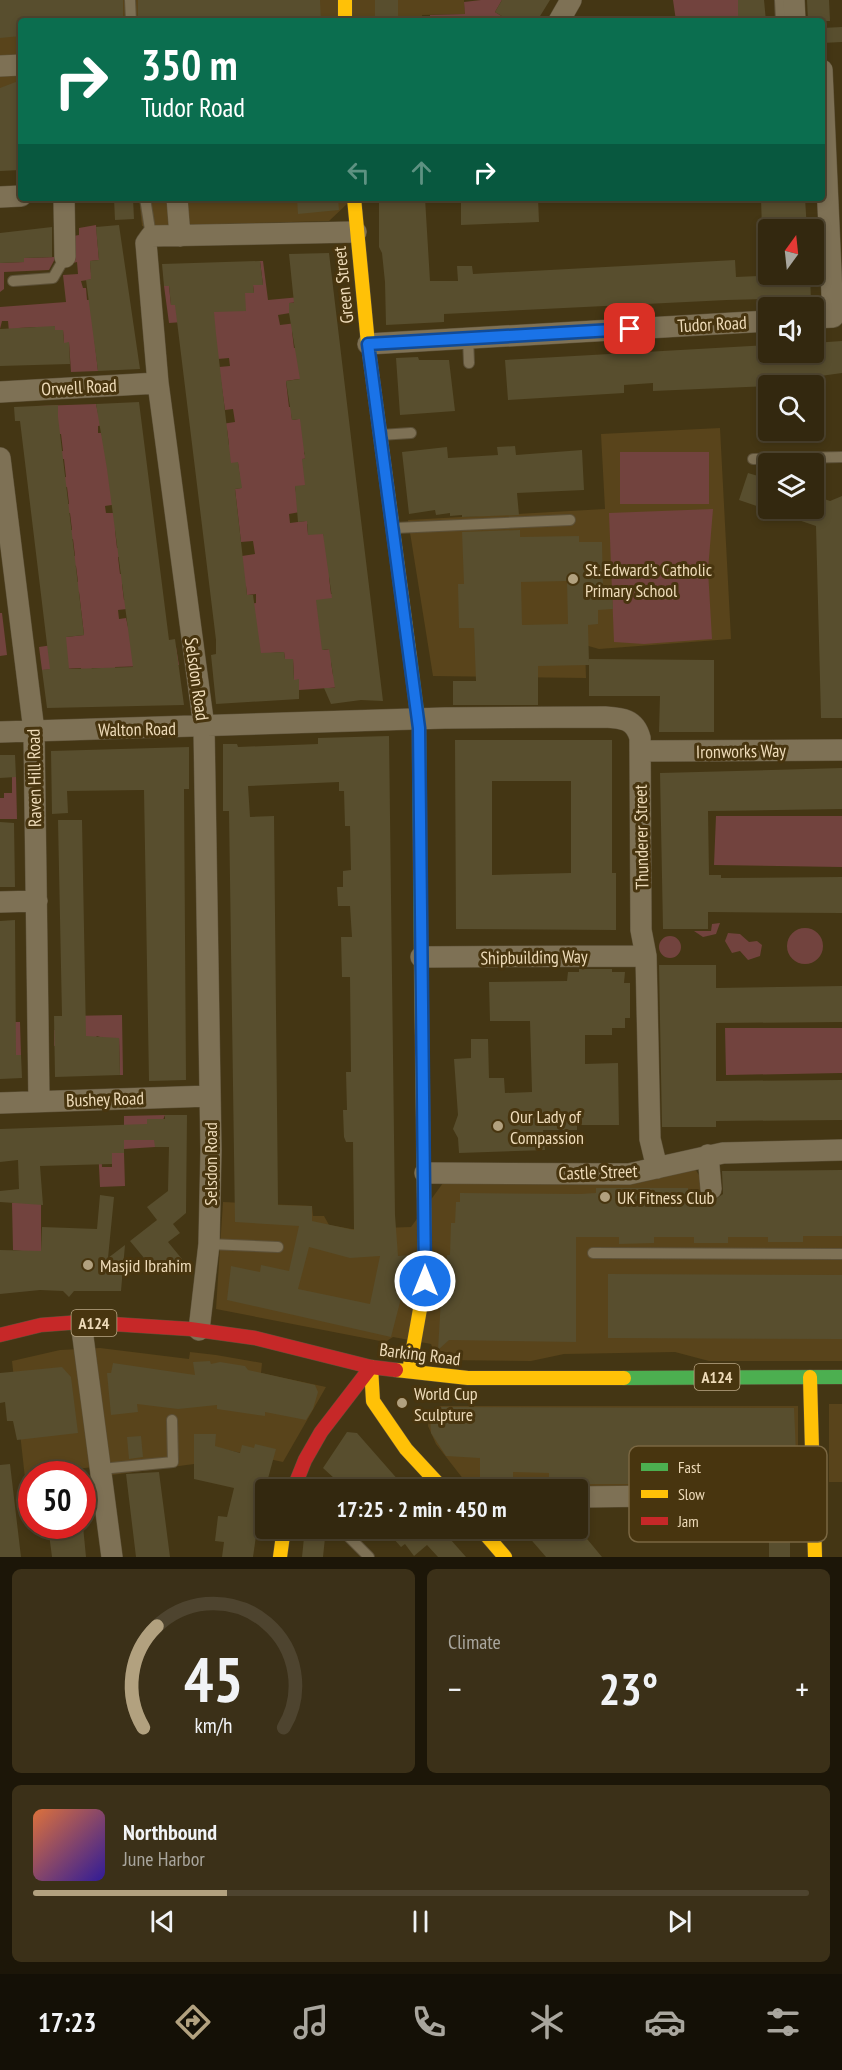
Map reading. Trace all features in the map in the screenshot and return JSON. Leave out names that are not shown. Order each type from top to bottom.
[{"type":"main road","points":[[345,0],[345,18]]},
{"type":"main road","name":"Green Street","points":[[354,201],[379,435],[398,559],[417,720],[422,819],[421,957],[425,1281],[409,1371]]},
{"type":"main road","name":"Barking Road","points":[[0,1335],[41,1325],[81,1322],[199,1330],[255,1338],[371,1366],[468,1378],[842,1377]]},
{"type":"main road","points":[[298,1479],[316,1440],[333,1414],[359,1386],[371,1366]]},
{"type":"main road","points":[[371,1366],[373,1401],[406,1449],[434,1479]]},
{"type":"main road","points":[[810,1377],[812,1446]]},
{"type":"main road","points":[[280,1557],[282,1539]]},
{"type":"main road","points":[[489,1539],[505,1557]]},
{"type":"street","points":[[560,18],[571,0]]},
{"type":"street","points":[[794,0],[795,18]]},
{"type":"street","points":[[0,66],[18,65]]},
{"type":"street","points":[[825,70],[842,69]]},
{"type":"street","points":[[824,317],[834,317],[825,132]]},
{"type":"street","points":[[0,197],[18,196]]},
{"type":"street","points":[[64,201],[65,257]]},
{"type":"street","points":[[177,201],[180,236]]},
{"type":"street","points":[[151,236],[356,232]]},
{"type":"street","name":"Selsdon Road","points":[[151,236],[146,243],[158,383],[204,727],[210,1096],[209,1244],[199,1330]]},
{"type":"street","name":"Tudor Road","points":[[368,344],[758,322]]},
{"type":"street","name":"Orwell Road","points":[[0,392],[158,383]]},
{"type":"street","name":"Raven Hill Road","points":[[0,458],[6,560],[34,731],[39,1101]]},
{"type":"street","name":"Thunderer Street","points":[[417,720],[624,719],[633,723],[638,731],[641,930],[646,956],[650,1139],[657,1168]]},
{"type":"street","name":"Walton Road","points":[[0,732],[417,720]]},
{"type":"street","name":"Ironworks Way","points":[[640,751],[842,750]]},
{"type":"street","points":[[0,902],[37,901]]},
{"type":"street","name":"Shipbuilding Way","points":[[421,957],[646,956]]},
{"type":"street","name":"Bushey Road","points":[[0,1103],[210,1096]]},
{"type":"street","name":"Castle Street","points":[[425,1173],[629,1173],[719,1154],[842,1150]]},
{"type":"street","points":[[711,1189],[719,1154]]},
{"type":"street","points":[[81,1322],[112,1557]]},
{"type":"street","points":[[588,1497],[629,1497]]},
{"type":"lane","points":[[130,0],[131,18]]},
{"type":"lane","points":[[780,0],[781,18]]},
{"type":"lane","points":[[146,201],[151,236]]},
{"type":"lane","points":[[13,281],[53,278],[65,257]]},
{"type":"lane","points":[[468,338],[469,363]]},
{"type":"lane","points":[[379,435],[411,432]]},
{"type":"lane","points":[[753,459],[842,457]]},
{"type":"lane","points":[[392,528],[570,520]]},
{"type":"lane","points":[[209,1244],[278,1247]]},
{"type":"lane","points":[[593,1253],[842,1254]]},
{"type":"lane","points":[[101,1469],[173,1462],[172,1420]]},
{"type":"lane","points":[[351,1539],[369,1557]]},
{"type":"shaded area","points":[[0,0],[464,0],[465,14],[422,15],[422,18],[18,18],[18,150],[0,151]]},
{"type":"shaded area","points":[[502,0],[495,12],[503,18],[430,18],[430,15],[465,14],[464,2]]},
{"type":"shaded area","points":[[673,0],[738,0],[738,18],[676,18]]},
{"type":"shaded area","points":[[139,201],[347,201],[347,204],[329,221],[142,226]]},
{"type":"shaded area","points":[[96,225],[99,260],[90,261],[91,273],[101,278],[81,281],[83,288],[86,288],[87,300],[106,298],[94,336],[98,371],[71,372],[69,343],[64,343],[63,330],[55,330],[54,326],[37,344],[36,327],[19,328],[19,335],[9,332],[8,321],[2,321],[0,329],[0,307],[66,302],[63,275],[78,274],[77,262],[73,263],[73,236],[79,235],[79,228]]},
{"type":"shaded area","points":[[56,257],[49,270],[4,272],[4,289],[0,292],[0,263],[24,262],[24,258]]},
{"type":"shaded area","points":[[260,261],[263,261],[268,300],[311,296],[311,301],[289,303],[290,313],[278,315],[280,325],[313,321],[292,331],[294,348],[315,345],[319,376],[286,381],[289,407],[309,404],[291,411],[292,420],[305,418],[304,454],[310,458],[302,459],[333,482],[295,487],[300,512],[289,514],[290,523],[321,519],[322,523],[307,524],[308,534],[323,534],[344,575],[329,577],[331,594],[346,593],[323,650],[353,646],[339,661],[331,662],[333,675],[343,687],[299,690],[299,680],[294,680],[293,659],[285,659],[284,652],[271,653],[251,660],[248,604],[256,603],[256,594],[247,595],[246,586],[229,588],[242,556],[255,554],[253,541],[241,542],[235,489],[241,488],[238,463],[231,463],[211,448],[229,445],[227,429],[208,426],[235,422],[233,409],[225,410],[219,367],[230,366],[229,358],[218,359],[196,321],[169,323],[164,286],[169,286],[171,305],[233,303],[234,311],[245,311],[240,284],[250,293],[254,293],[253,285],[263,285]]},
{"type":"shaded area","points":[[96,404],[98,413],[119,411],[121,423],[98,426],[98,433],[101,433],[131,502],[105,506],[106,513],[113,513],[133,528],[115,530],[117,548],[136,546],[137,555],[118,557],[120,574],[139,572],[140,581],[122,584],[124,600],[143,598],[144,607],[118,610],[119,619],[126,618],[128,627],[145,625],[167,648],[176,647],[179,665],[115,667],[116,685],[108,668],[92,668],[82,686],[81,668],[42,670],[39,647],[66,643],[66,637],[84,635],[79,592],[59,585],[78,582],[76,566],[56,558],[75,556],[73,539],[53,541],[52,532],[72,530],[70,513],[49,515],[48,506],[69,504],[67,487],[47,489],[46,480],[66,477],[64,459],[43,461],[42,453],[63,451],[61,434],[41,436],[38,406]]},
{"type":"shaded area","name":"St. Edward's Catholic Primary School","points":[[720,428],[731,639],[599,649],[585,645],[586,678],[433,676],[408,520],[605,509],[601,434]]},
{"type":"shaded area","points":[[620,452],[709,452],[709,504],[620,504]]},
{"type":"shaded area","points":[[713,509],[708,570],[712,639],[644,644],[614,642],[609,513]]},
{"type":"shaded area","points":[[0,613],[2,613],[7,655],[0,656]]},
{"type":"shaded area","points":[[12,777],[16,777],[17,819],[0,819],[0,798],[4,798],[4,793],[12,793]]},
{"type":"shaded area","points":[[716,816],[842,816],[842,867],[714,865]]},
{"type":"shaded area","points":[[720,923],[716,934],[703,937],[694,931],[711,931],[712,924]]},
{"type":"shaded area","points":[[805,928],[818,933],[823,946],[818,959],[805,964],[792,959],[787,946],[792,933]]},
{"type":"shaded area","points":[[728,933],[740,934],[749,942],[757,941],[762,945],[760,956],[748,960],[740,951],[732,953],[725,941]]},
{"type":"shaded area","points":[[666,936],[674,936],[681,943],[681,951],[674,958],[666,958],[659,951],[659,943]]},
{"type":"shaded area","points":[[122,1015],[123,1075],[120,1075],[119,1038],[106,1039],[97,1036],[94,1039],[54,1046],[54,1030],[67,1030],[67,1016]]},
{"type":"shaded area","points":[[0,1022],[20,1022],[21,1055],[16,1055]]},
{"type":"shaded area","points":[[725,1028],[842,1028],[842,1073],[726,1075]]},
{"type":"shaded area","points":[[165,1115],[155,1140],[155,1147],[124,1149],[124,1116]]},
{"type":"shaded area","points":[[98,1147],[101,1147],[102,1167],[112,1167],[112,1153],[124,1153],[125,1186],[100,1187]]},
{"type":"shaded area","points":[[692,1164],[702,1180],[702,1220],[842,1221],[842,1361],[709,1361],[675,1352],[564,1354],[531,1361],[443,1360],[436,1357],[431,1344],[393,1337],[385,1342],[216,1309],[223,1202],[312,1206],[313,1216],[324,1216],[329,1225],[352,1229],[411,1227],[443,1183]]},
{"type":"shaded area","points":[[41,1202],[41,1253],[13,1250],[12,1203]]},
{"type":"shaded area","points":[[100,1348],[189,1359],[190,1352],[216,1355],[262,1363],[261,1373],[326,1387],[283,1462],[214,1447],[215,1434],[195,1434],[194,1464],[112,1475],[96,1468],[96,1461],[23,1461],[12,1361],[60,1350]]},
{"type":"shaded area","points":[[829,1404],[842,1404],[842,1482],[829,1482]]},
{"type":"shaded area","points":[[437,1406],[798,1406],[798,1446],[629,1446],[629,1489],[588,1489],[588,1479],[463,1479],[436,1444],[428,1426],[429,1414]]},
{"type":"building","points":[[0,0],[123,0],[123,18],[18,18],[18,36],[0,38]]},
{"type":"building","points":[[138,0],[320,0],[321,18],[138,18]]},
{"type":"building","points":[[375,0],[398,0],[398,18],[375,18]]},
{"type":"building","points":[[502,0],[550,0],[539,18],[505,18],[495,12]]},
{"type":"building","points":[[738,0],[764,0],[766,18],[738,18]]},
{"type":"building","points":[[807,0],[829,0],[830,21],[825,21],[825,18],[808,18]]},
{"type":"building","points":[[842,27],[842,42],[825,43],[825,28]]},
{"type":"building","points":[[18,81],[18,170],[0,171],[0,88]]},
{"type":"building","points":[[114,201],[133,201],[134,219],[115,220]]},
{"type":"building","points":[[297,201],[338,201],[339,210],[298,214]]},
{"type":"building","points":[[379,201],[425,201],[430,281],[458,281],[457,266],[472,266],[473,274],[735,260],[736,277],[758,276],[758,285],[810,285],[811,297],[758,297],[758,299],[444,314],[444,322],[386,325],[382,253],[379,247]]},
{"type":"building","points":[[461,201],[538,201],[539,222],[461,225]]},
{"type":"building","points":[[761,201],[805,201],[806,219],[762,219]]},
{"type":"building","points":[[119,225],[140,369],[98,371],[86,280],[91,279],[90,261],[99,260],[96,227]]},
{"type":"building","points":[[52,227],[52,257],[24,258],[24,262],[0,263],[0,233]]},
{"type":"building","points":[[329,253],[383,701],[361,700],[331,704],[324,688],[335,688],[329,649],[322,650],[316,600],[332,598],[323,534],[308,535],[307,521],[298,522],[295,486],[305,485],[302,459],[305,459],[300,419],[292,420],[286,381],[300,379],[289,313],[289,303],[294,303],[289,254]]},
{"type":"building","points":[[260,261],[263,285],[253,285],[254,293],[245,293],[246,311],[214,312],[231,463],[238,462],[242,488],[235,489],[247,595],[253,595],[261,653],[284,652],[285,659],[293,659],[294,680],[299,679],[299,699],[216,704],[211,655],[216,654],[216,640],[175,305],[171,305],[169,286],[164,286],[162,264]]},
{"type":"building","points":[[55,326],[55,330],[63,330],[64,343],[69,342],[70,364],[0,366],[0,329]]},
{"type":"building","points":[[842,341],[842,373],[824,375],[758,375],[758,386],[653,391],[653,383],[624,385],[624,393],[508,400],[505,360],[758,346],[758,363],[824,363],[824,342]]},
{"type":"building","points":[[418,357],[419,360],[449,360],[455,411],[400,415],[396,358]]},
{"type":"building","points":[[139,402],[169,640],[175,639],[184,705],[47,708],[42,670],[50,669],[20,421],[15,421],[14,407],[58,405],[84,635],[66,637],[69,669],[133,667],[107,469],[96,404]]},
{"type":"building","points":[[515,446],[516,455],[582,450],[584,490],[517,493],[519,515],[462,517],[462,515],[450,516],[450,513],[436,515],[435,510],[409,514],[402,452],[447,447],[448,458],[498,455],[497,447]]},
{"type":"building","points":[[748,473],[758,476],[758,507],[739,500]]},
{"type":"building","points":[[842,496],[842,718],[821,718],[816,526],[795,519],[824,519],[824,499],[830,501]]},
{"type":"building","points":[[520,530],[520,537],[579,536],[579,542],[602,542],[603,591],[612,591],[613,609],[598,610],[598,624],[588,625],[589,663],[589,659],[714,660],[714,732],[659,732],[660,696],[589,696],[589,665],[538,666],[538,705],[453,705],[453,681],[476,681],[474,628],[459,628],[458,584],[464,584],[462,532]],"holes":[[[567,581],[568,624],[522,625],[521,582]]]},
{"type":"building","points":[[389,736],[395,1215],[398,1256],[408,1255],[406,1279],[391,1337],[227,1300],[231,1266],[260,1272],[261,1265],[289,1271],[299,1226],[235,1222],[229,811],[223,811],[223,744],[237,744],[238,747],[318,744],[318,738]],"holes":[[[339,782],[339,791],[344,791],[345,826],[350,826],[351,870],[343,871],[343,887],[337,887],[338,906],[350,906],[352,937],[341,937],[342,977],[350,977],[351,1072],[346,1072],[347,1110],[343,1110],[344,1137],[346,1142],[353,1142],[354,1230],[312,1221],[312,1206],[278,1205],[274,816],[250,817],[248,786]],[[309,1247],[350,1258],[380,1256],[370,1304],[298,1289]]]},
{"type":"building","points":[[455,740],[612,740],[612,873],[616,873],[616,930],[456,929]],"holes":[[[492,781],[571,781],[571,873],[492,875]]]},
{"type":"building","points":[[189,747],[189,789],[184,789],[186,1080],[149,1081],[144,790],[67,791],[68,813],[52,814],[51,751]]},
{"type":"building","points":[[0,755],[15,755],[16,777],[0,778]]},
{"type":"building","points":[[842,768],[842,809],[708,811],[709,875],[721,875],[721,878],[842,877],[842,913],[708,912],[708,929],[663,929],[660,773]]},
{"type":"building","points":[[58,820],[82,820],[86,1036],[119,1038],[120,1075],[55,1077],[54,1016],[62,1016]]},
{"type":"building","points":[[0,822],[14,823],[15,887],[0,887]]},
{"type":"building","points":[[15,920],[16,1055],[21,1055],[22,1078],[0,1079],[0,921]]},
{"type":"building","points":[[659,965],[716,965],[716,988],[842,986],[842,1022],[716,1023],[716,1081],[842,1080],[842,1120],[716,1121],[716,1127],[662,1127]]},
{"type":"building","points":[[579,969],[612,969],[612,972],[625,972],[624,983],[630,983],[630,1018],[625,1018],[625,1028],[612,1028],[612,1035],[585,1035],[585,1064],[618,1063],[619,1125],[577,1125],[577,1130],[543,1130],[545,1150],[459,1153],[458,1138],[453,1129],[458,1115],[454,1059],[471,1058],[471,1039],[488,1039],[489,1078],[504,1078],[505,1093],[532,1092],[530,1021],[490,1021],[489,982],[567,981],[568,972],[579,972]]},
{"type":"building","points":[[165,1115],[187,1115],[186,1213],[173,1224],[180,1233],[168,1242],[182,1259],[162,1275],[152,1262],[149,1264],[130,1241],[157,1220],[147,1207],[168,1191],[169,1147],[155,1147],[154,1140],[124,1140],[124,1153],[112,1153],[112,1164],[40,1166],[43,1205],[0,1202],[0,1191],[19,1189],[18,1160],[0,1162],[0,1129],[147,1124],[147,1119],[165,1119]]},
{"type":"building","points":[[842,1170],[842,1236],[803,1236],[803,1242],[768,1242],[768,1237],[728,1237],[728,1243],[694,1243],[694,1237],[654,1237],[654,1243],[619,1244],[619,1237],[576,1237],[576,1342],[449,1340],[438,1350],[441,1298],[447,1255],[450,1255],[451,1223],[455,1223],[456,1202],[460,1202],[460,1193],[581,1194],[596,1193],[596,1188],[688,1188],[688,1194],[700,1194],[705,1200],[712,1202],[723,1194],[722,1171]]},
{"type":"building","points":[[100,1195],[114,1197],[108,1258],[125,1245],[121,1291],[74,1291],[69,1297],[63,1291],[40,1290],[0,1294],[0,1250],[41,1251],[42,1227],[97,1229]]},
{"type":"building","points":[[608,1274],[842,1275],[842,1339],[608,1338]]},
{"type":"building","points":[[210,1361],[211,1364],[220,1362],[245,1366],[248,1370],[315,1385],[318,1392],[313,1409],[306,1420],[265,1412],[265,1416],[217,1409],[217,1405],[178,1409],[137,1404],[138,1412],[111,1415],[107,1373],[111,1373],[113,1363],[195,1375],[193,1362]]},
{"type":"building","points":[[62,1367],[71,1377],[78,1433],[17,1440],[13,1421],[7,1421],[5,1402],[0,1403],[0,1373]]},
{"type":"building","points":[[438,1407],[794,1408],[796,1446],[629,1446],[629,1484],[588,1484],[588,1479],[549,1479],[549,1473],[513,1472],[513,1479],[480,1479],[480,1458],[446,1456],[431,1433],[430,1415]]},
{"type":"building","points":[[347,1432],[357,1433],[397,1479],[335,1479],[323,1468]]},
{"type":"building","points":[[194,1434],[216,1434],[215,1446],[240,1453],[242,1445],[254,1448],[255,1444],[276,1449],[268,1479],[255,1479],[256,1539],[253,1557],[222,1557],[224,1542],[215,1541],[218,1516],[227,1517],[234,1488],[194,1479]]},
{"type":"building","points":[[141,1436],[143,1457],[129,1459],[127,1437]]},
{"type":"building","points":[[10,1464],[21,1557],[0,1557],[0,1465]]},
{"type":"building","points":[[159,1472],[170,1557],[136,1557],[126,1474]]},
{"type":"building","points":[[50,1539],[84,1539],[86,1557],[52,1557]]},
{"type":"building","points":[[304,1539],[325,1539],[323,1557],[302,1557]]},
{"type":"building","points":[[394,1539],[450,1539],[466,1557],[438,1557],[427,1545],[414,1556],[405,1544],[401,1547]]},
{"type":"building","points":[[530,1539],[587,1539],[602,1557],[546,1557]]},
{"type":"building","points":[[769,1542],[790,1542],[790,1557],[769,1557]]},
{"type":"traffic: fast","points":[[410,658],[419,728],[421,954]]},
{"type":"traffic: fast","points":[[624,1378],[842,1377]]},
{"type":"traffic: slow","points":[[345,0],[345,18]]},
{"type":"traffic: slow","points":[[354,201],[368,344],[410,658]]},
{"type":"traffic: slow","points":[[409,1371],[425,1281],[421,954]]},
{"type":"traffic: slow","points":[[371,1367],[373,1401],[406,1449],[434,1479]]},
{"type":"traffic: slow","points":[[396,1370],[468,1378],[624,1378]]},
{"type":"traffic: slow","points":[[810,1377],[812,1446]]},
{"type":"traffic: slow","points":[[280,1557],[282,1539]]},
{"type":"traffic: slow","points":[[489,1539],[505,1557]]},
{"type":"traffic: slow","points":[[815,1542],[815,1557]]},
{"type":"traffic: jam","points":[[0,1335],[41,1325],[81,1322],[190,1329],[255,1338],[371,1367],[396,1370]]},
{"type":"traffic: jam","points":[[297,1479],[321,1432],[371,1367]]},
{"type":"place","name":"St. Edward's Catholic Primary School","points":[[573,579]]},
{"type":"place","name":"Our Lady of Compassion","points":[[498,1126]]},
{"type":"place","name":"UK Fitness Club","points":[[605,1197]]},
{"type":"place","name":"Masjid Ibrahim","points":[[88,1265]]},
{"type":"place","name":"World Cup Sculpture","points":[[402,1403]]},
{"type":"route","points":[[425,1281],[421,945],[422,819],[419,728],[368,344],[630,329]]}]
